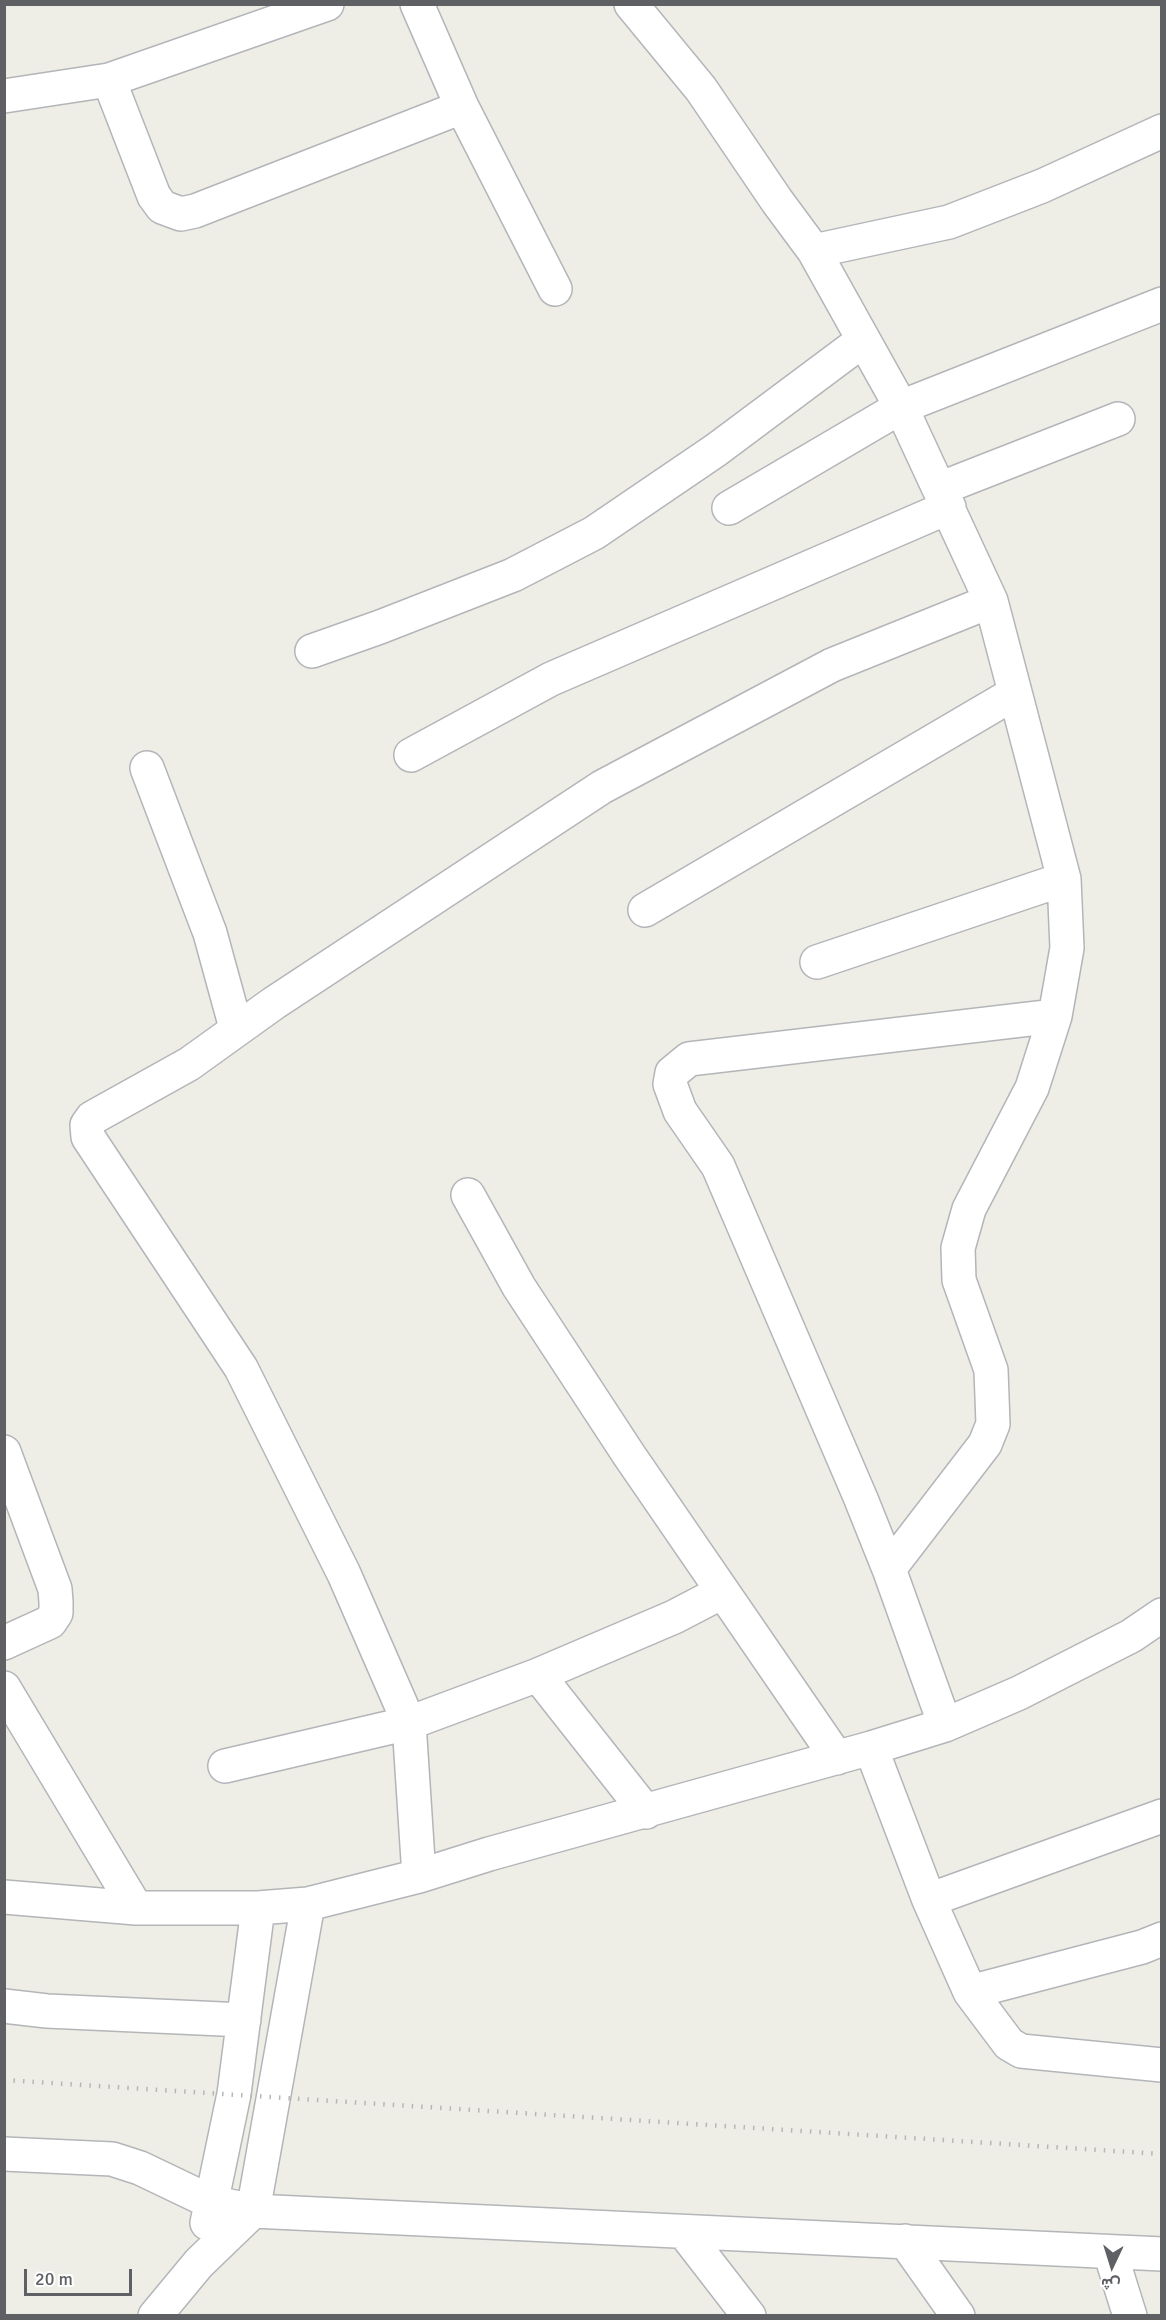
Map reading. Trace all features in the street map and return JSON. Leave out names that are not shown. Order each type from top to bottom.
[{"type":"street","points":[[4,96],[109,80],[327,4]]},
{"type":"street","points":[[417,4],[462,107],[555,289]]},
{"type":"street","points":[[631,4],[701,89],[814,251],[862,341],[901,407],[991,601],[1064,879],[1067,948],[1055,1016],[1032,1088],[969,1209],[958,1248],[959,1280],[991,1370],[993,1424],[985,1444],[890,1569]]},
{"type":"street","points":[[109,80],[154,196],[162,207],[181,213],[195,212],[462,107]]},
{"type":"street","points":[[814,251],[949,222],[1042,186],[1161,131]]},
{"type":"street","points":[[729,508],[901,407],[1161,304]]},
{"type":"street","points":[[312,651],[400,620],[513,575],[594,533],[716,450],[862,341]]},
{"type":"street","points":[[411,754],[551,679],[1118,419]]},
{"type":"street","points":[[419,1876],[409,1723],[344,1574],[241,1368],[88,1137],[87,1125],[92,1118],[189,1064],[236,1028],[602,787],[832,665],[991,601]]},
{"type":"street","points":[[645,910],[1016,693]]},
{"type":"street","points":[[147,768],[210,933],[236,1028]]},
{"type":"street","points":[[817,962],[1064,879]]},
{"type":"street","points":[[945,1725],[890,1569],[718,1166],[680,1111],[670,1084],[672,1073],[689,1059],[1055,1016]]},
{"type":"street","points":[[468,1195],[519,1287],[722,1592],[837,1758]]},
{"type":"street","points":[[4,1452],[55,1589],[56,1613],[50,1622],[4,1643]]},
{"type":"street","points":[[225,1766],[409,1723],[538,1675],[674,1617],[722,1592]]},
{"type":"street","points":[[4,1898],[136,1908],[258,1908],[308,1904],[419,1876],[489,1854],[837,1758],[945,1725],[1019,1693],[1131,1636],[1161,1615]]},
{"type":"street","points":[[538,1675],[646,1812]]},
{"type":"street","points":[[4,1688],[136,1908]]},
{"type":"street","points":[[871,1748],[929,1900],[970,1992],[1009,2044],[1015,2049],[1161,2065]]},
{"type":"street","points":[[929,1900],[1161,1816]]},
{"type":"street","points":[[155,2316],[199,2263],[254,2211],[308,1904]]},
{"type":"street","points":[[199,2263],[234,2094],[258,1908]]},
{"type":"street","points":[[970,1992],[1142,1947],[1161,1939]]},
{"type":"street","points":[[4,2006],[47,2011],[244,2020]]},
{"type":"street","points":[[4,2154],[112,2159],[140,2168],[211,2202],[254,2211],[1161,2254]]},
{"type":"street","points":[[684,2232],[749,2316]]},
{"type":"street","points":[[905,2241],[958,2316]]},
{"type":"street","points":[[1110,2252],[1130,2316]]},
{"type":"railway","points":[[4,2080],[1162,2154]]}]
